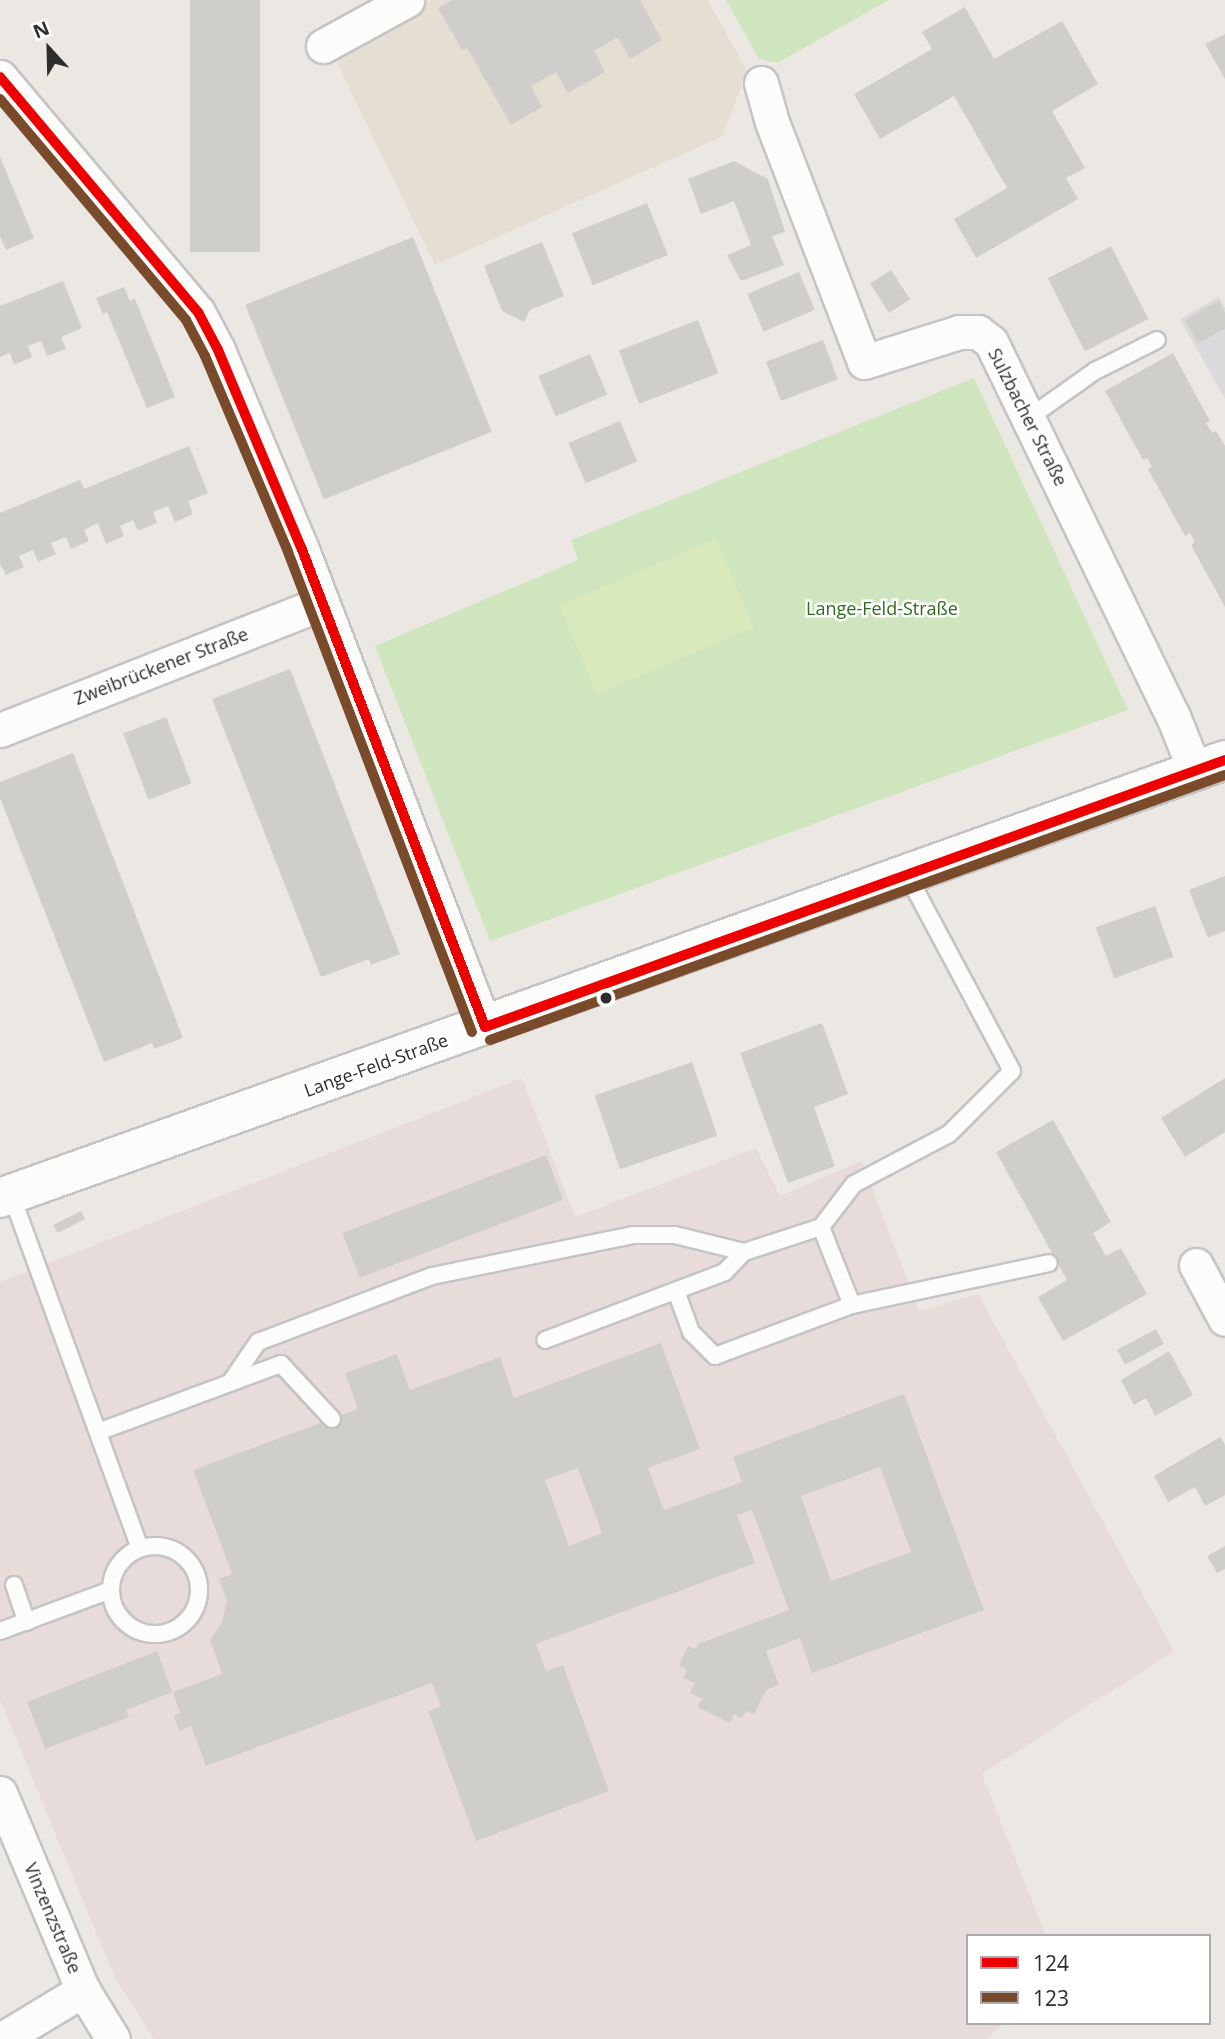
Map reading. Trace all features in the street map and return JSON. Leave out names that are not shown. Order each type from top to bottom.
[{"type":"street","points":[[323,46],[407,0]]},
{"type":"street","points":[[0,77],[198,312],[218,350],[322,603],[485,1027]]},
{"type":"street","name":"Sulzbacher Straße","points":[[761,83],[772,122],[864,362],[958,332],[978,332],[991,342],[1210,765]]},
{"type":"street","name":"Zweibrückener Straße","points":[[0,730],[322,603]]},
{"type":"street","name":"Lange-Feld-Straße","points":[[5,1196],[485,1027],[1210,765]]},
{"type":"street","points":[[1196,1265],[1225,1319]]},
{"type":"street","name":"Vinzenzstraße","points":[[0,1793],[83,1990],[113,2039]]},
{"type":"street","points":[[2,2039],[83,1990]]},
{"type":"lane","points":[[1030,416],[1095,371],[1157,340]]},
{"type":"lane","points":[[545,1340],[725,1272],[744,1252],[821,1227],[854,1184],[948,1134],[1012,1071],[907,874]]},
{"type":"lane","points":[[5,1196],[98,1432],[140,1548]]},
{"type":"lane","points":[[821,1227],[852,1305]]},
{"type":"lane","points":[[230,1383],[258,1342],[432,1276],[634,1235],[675,1235],[744,1252]]},
{"type":"lane","points":[[676,1291],[691,1332],[715,1356],[852,1305],[1049,1264]]},
{"type":"lane","points":[[98,1432],[281,1364],[332,1419]]},
{"type":"lane","points":[[162,1547],[183,1555],[198,1579],[195,1608],[175,1629],[146,1632],[121,1618],[111,1590],[119,1565],[140,1548],[162,1547]]},
{"type":"lane","points":[[14,1585],[27,1622]]},
{"type":"lane","points":[[0,1631],[111,1590]]},
{"type":"shaded area","points":[[432,0],[708,0],[747,71],[723,136],[435,265],[337,63],[342,50]]},
{"type":"shaded area","points":[[1219,297],[1225,308],[1225,399],[1180,319]]},
{"type":"shaded area","points":[[522,1078],[575,1217],[756,1148],[780,1196],[862,1161],[919,1311],[978,1294],[1174,1651],[982,1774],[1045,1934],[966,1934],[966,2025],[1002,2025],[986,2039],[154,2039],[115,1978],[0,1700],[0,1282]]},
{"type":"green space","points":[[726,0],[889,0],[777,63],[759,59]]},
{"type":"green space","name":"Lange-Feld-Straße","points":[[974,378],[1128,710],[490,941],[375,646],[578,560],[571,540]]},
{"type":"green space","points":[[716,539],[754,627],[597,694],[560,605]]},
{"type":"building","points":[[190,0],[260,0],[260,252],[190,252]]},
{"type":"building","points":[[452,0],[640,0],[662,40],[630,59],[618,37],[594,51],[605,72],[568,93],[556,72],[531,86],[542,107],[511,125],[467,48],[462,50],[438,8]]},
{"type":"building","points":[[965,7],[994,59],[1062,21],[1098,84],[1052,111],[1085,168],[1066,178],[1078,199],[976,258],[954,219],[1007,188],[954,96],[880,139],[854,94],[932,49],[922,32]]},
{"type":"building","points":[[1225,34],[1225,79],[1205,44]]},
{"type":"building","points":[[0,157],[34,238],[6,250],[0,236]]},
{"type":"building","points":[[734,161],[768,179],[785,232],[772,236],[784,265],[741,281],[727,255],[751,245],[734,201],[701,214],[688,179]]},
{"type":"building","points":[[647,203],[668,255],[593,285],[572,233]]},
{"type":"building","points":[[413,237],[492,432],[324,500],[245,305]]},
{"type":"building","points":[[542,242],[564,296],[530,310],[524,322],[502,311],[484,266]]},
{"type":"building","points":[[1111,246],[1148,319],[1085,351],[1048,278]]},
{"type":"building","points":[[891,270],[910,299],[889,313],[870,284]]},
{"type":"building","points":[[799,272],[815,310],[763,332],[747,294]]},
{"type":"building","points":[[63,281],[82,328],[61,337],[66,349],[47,356],[41,341],[28,346],[32,357],[14,365],[10,353],[0,357],[0,306]]},
{"type":"building","points":[[124,287],[130,301],[135,299],[175,397],[147,408],[107,312],[103,314],[96,298]]},
{"type":"building","points":[[1219,301],[1225,313],[1225,329],[1198,343],[1185,320]]},
{"type":"building","points":[[698,320],[718,373],[639,404],[619,350]]},
{"type":"building","points":[[823,340],[838,379],[781,401],[766,362]]},
{"type":"building","points":[[1173,353],[1210,421],[1206,423],[1212,433],[1216,431],[1225,446],[1225,607],[1191,545],[1195,542],[1190,533],[1185,536],[1148,469],[1152,467],[1147,458],[1143,460],[1105,391]]},
{"type":"building","points":[[590,354],[607,395],[556,416],[538,376]]},
{"type":"building","points":[[620,421],[637,462],[586,483],[568,443]]},
{"type":"building","points":[[189,446],[208,493],[188,501],[193,514],[175,522],[168,506],[153,512],[157,523],[138,531],[133,520],[120,526],[124,536],[106,544],[98,523],[84,530],[89,541],[71,549],[66,537],[51,543],[56,554],[38,562],[33,550],[19,556],[24,567],[6,575],[0,564],[0,513],[80,480],[84,489]]},
{"type":"building","points":[[290,669],[400,954],[371,965],[369,959],[321,977],[212,699]]},
{"type":"building","points":[[166,717],[191,783],[148,800],[123,733]]},
{"type":"building","points":[[73,753],[183,1038],[154,1049],[152,1043],[104,1062],[0,798],[0,782]]},
{"type":"building","points":[[1225,876],[1225,931],[1208,938],[1189,890]]},
{"type":"building","points":[[1155,906],[1173,957],[1114,978],[1096,928]]},
{"type":"building","points":[[822,1023],[848,1094],[814,1107],[835,1166],[788,1183],[740,1053]]},
{"type":"building","points":[[692,1062],[717,1136],[620,1169],[595,1096]]},
{"type":"building","points":[[1225,1078],[1225,1132],[1185,1157],[1161,1118]]},
{"type":"building","points":[[1053,1120],[1111,1222],[1093,1233],[1106,1256],[1121,1248],[1147,1294],[1063,1341],[1038,1297],[1067,1280],[996,1152]]},
{"type":"building","points":[[546,1155],[563,1200],[360,1278],[342,1233]]},
{"type":"building","points":[[81,1211],[85,1219],[57,1233],[53,1225]]},
{"type":"building","points":[[1156,1329],[1164,1344],[1125,1365],[1117,1350]]},
{"type":"building","points":[[661,1343],[700,1449],[648,1468],[664,1510],[742,1482],[733,1457],[904,1394],[984,1610],[812,1673],[800,1638],[766,1651],[779,1685],[766,1690],[754,1714],[746,1711],[742,1718],[734,1714],[730,1723],[697,1707],[702,1699],[690,1693],[695,1683],[683,1678],[687,1670],[679,1665],[688,1646],[696,1649],[698,1644],[789,1610],[752,1510],[737,1515],[755,1563],[536,1644],[546,1671],[563,1665],[609,1791],[476,1841],[428,1711],[441,1706],[432,1683],[206,1766],[191,1726],[179,1731],[174,1716],[180,1713],[173,1692],[222,1674],[210,1640],[222,1622],[227,1600],[219,1579],[232,1574],[193,1470],[358,1409],[345,1373],[397,1354],[410,1390],[500,1357],[514,1398]],"holes":[[[880,1467],[911,1552],[831,1581],[801,1496]],[[578,1468],[602,1533],[569,1546],[545,1480]]]},
{"type":"building","points":[[1169,1351],[1193,1395],[1155,1416],[1146,1398],[1134,1405],[1121,1380]]},
{"type":"building","points":[[1220,1437],[1225,1445],[1225,1495],[1205,1506],[1195,1487],[1168,1502],[1154,1476]]},
{"type":"building","points":[[1225,1546],[1225,1569],[1217,1573],[1207,1556]]},
{"type":"building","points":[[157,1651],[172,1692],[126,1710],[129,1717],[45,1749],[27,1702]]},
{"type":"transit line","name":"124","points":[[0,77],[198,312],[218,350],[301,547],[485,1027]]},
{"type":"transit line","name":"123","points":[[0,99],[186,320],[205,356],[288,552],[472,1032]]},
{"type":"transit line","name":"124","points":[[485,1027],[1225,760]]},
{"type":"transit line","name":"123","points":[[490,1040],[1225,775]]}]
